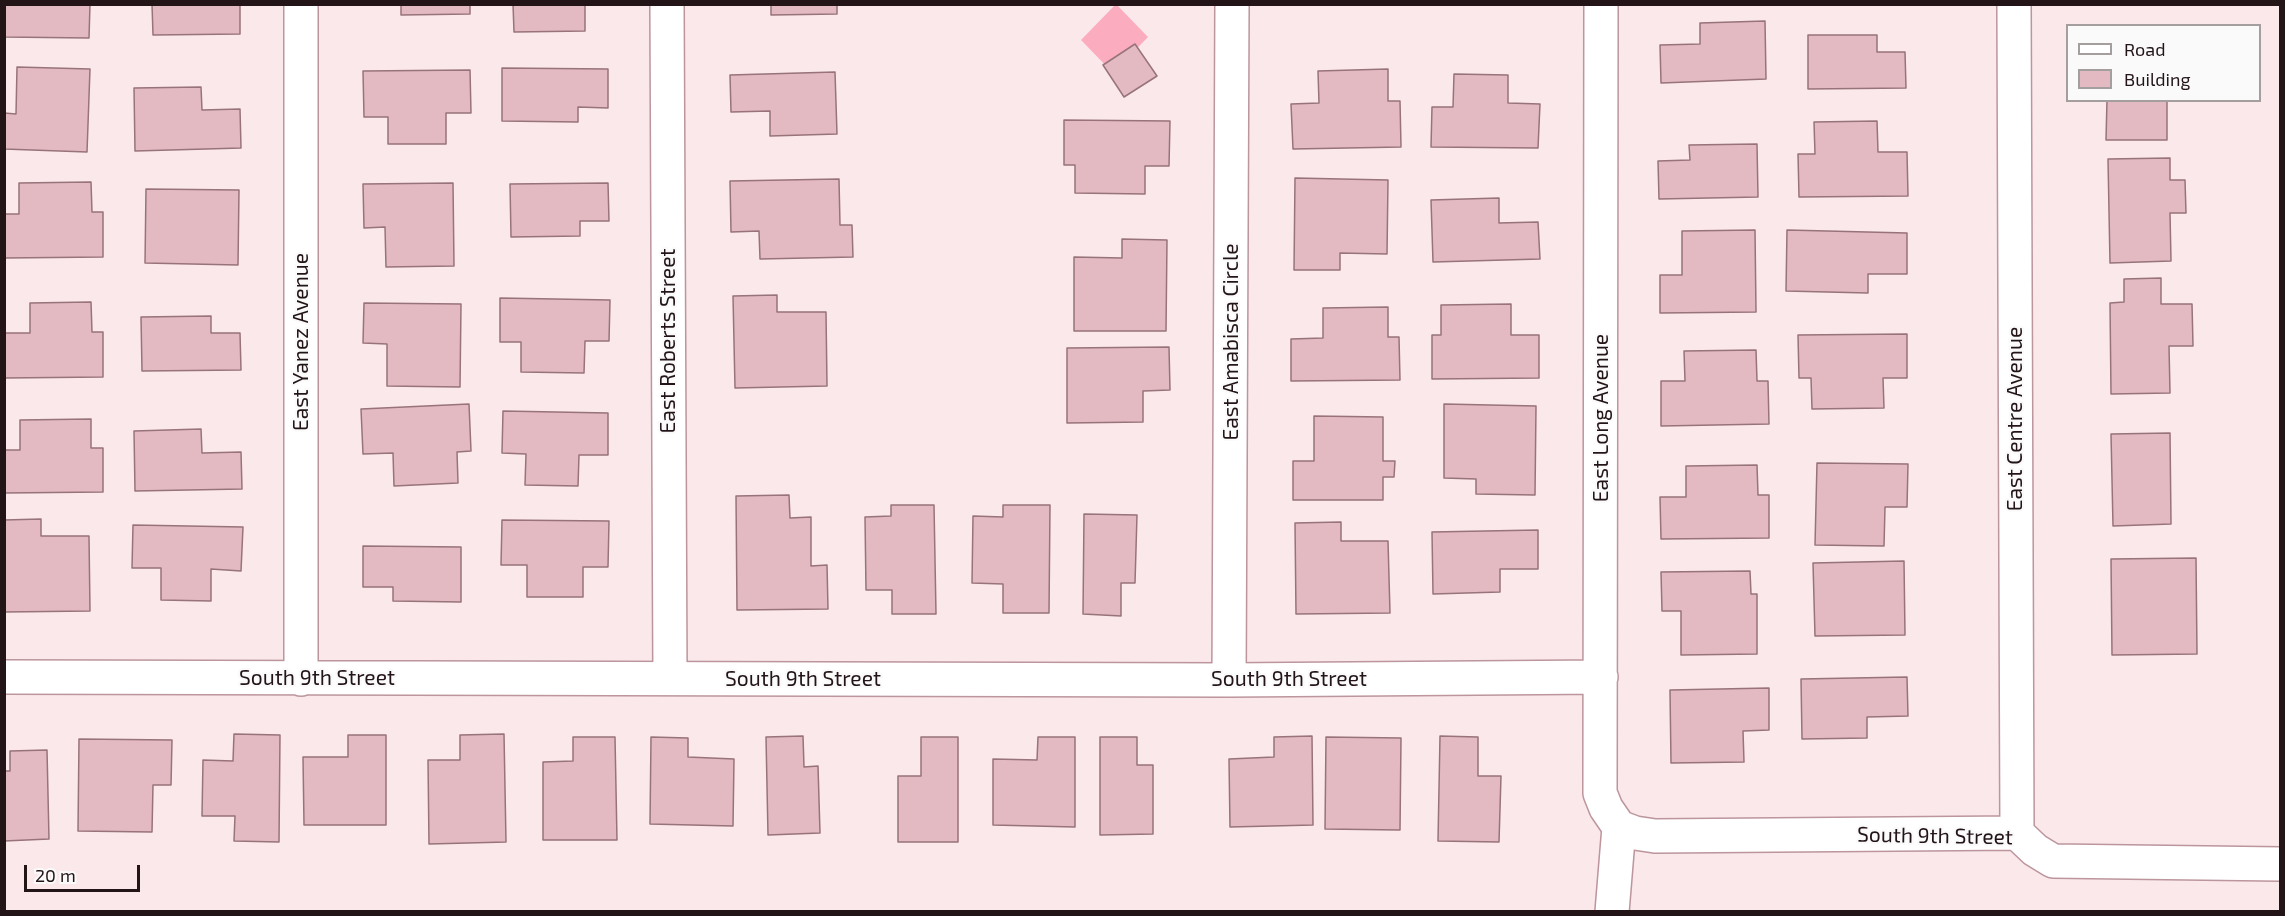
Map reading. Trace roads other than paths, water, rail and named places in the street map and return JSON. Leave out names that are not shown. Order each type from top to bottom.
[{"type":"street","name":"East Yanez Avenue","points":[[301,4],[301,679]]},
{"type":"street","name":"East Roberts Street","points":[[668,4],[670,678]]},
{"type":"street","name":"East Amabisca Circle","points":[[1229,680],[1232,4]]},
{"type":"street","name":"East Long Avenue","points":[[1601,4],[1600,793],[1606,808],[1619,827]]},
{"type":"street","name":"East Centre Avenue","points":[[2014,4],[2017,834]]},
{"type":"street","name":"South 9th Street","points":[[4,677],[1229,680],[1601,676]]},
{"type":"street","name":"South 9th Street","points":[[1619,827],[1635,834],[1655,836],[2017,834],[2035,850],[2053,861],[2280,864]]},
{"type":"street","points":[[1612,912],[1619,827]]}]
